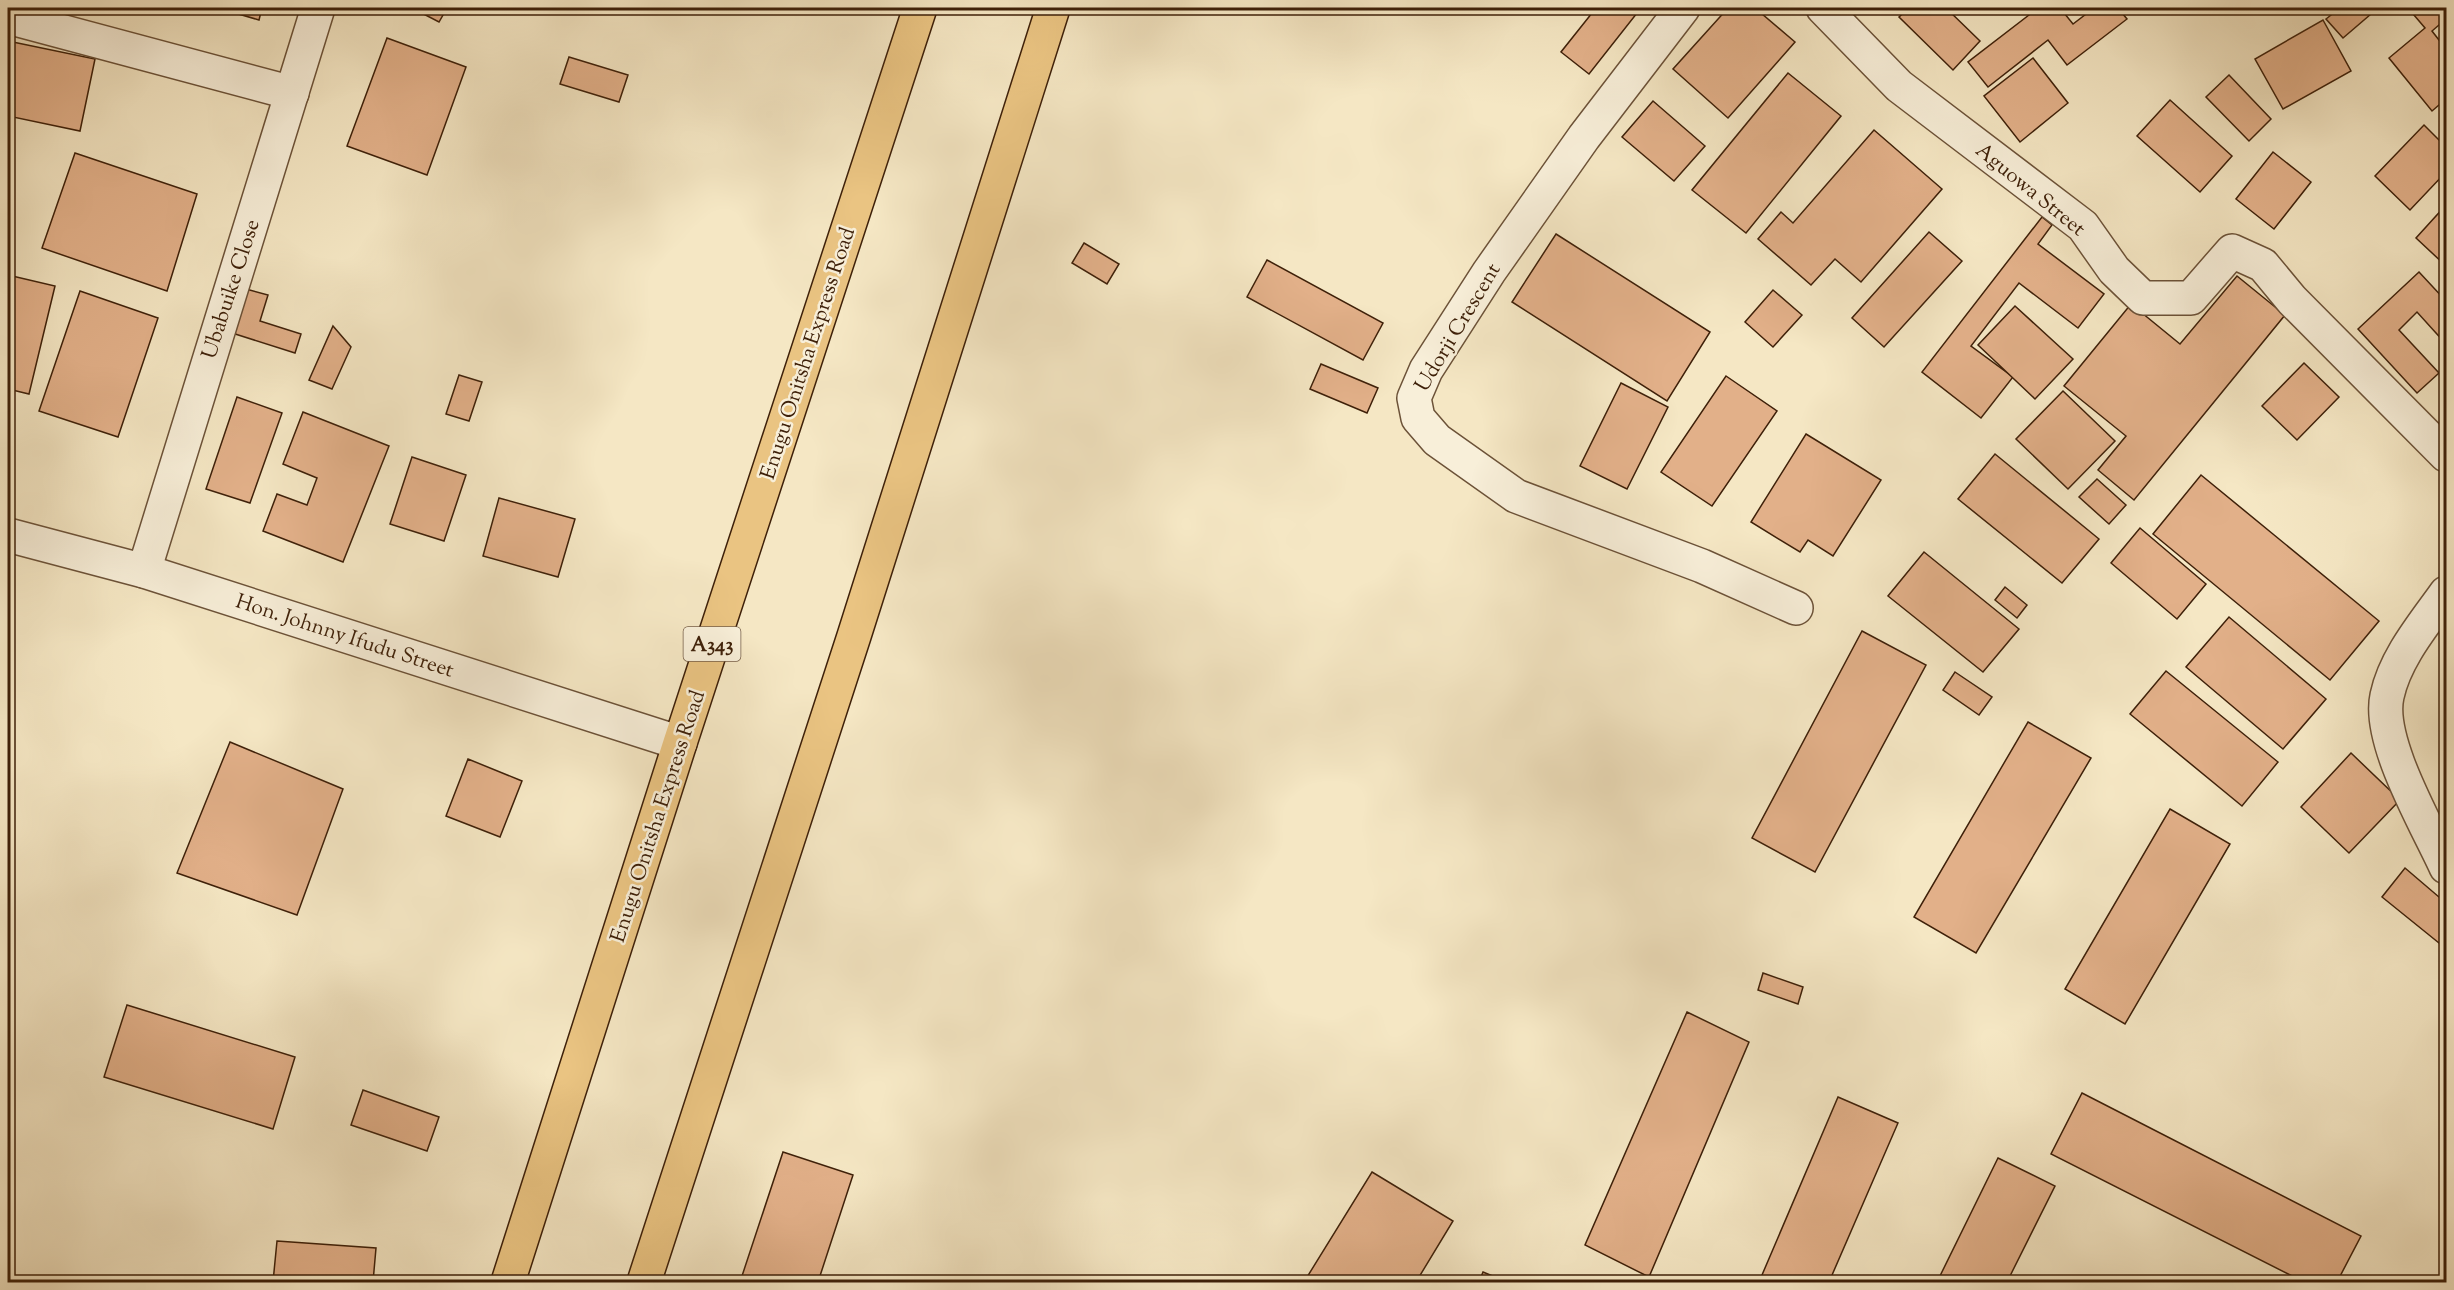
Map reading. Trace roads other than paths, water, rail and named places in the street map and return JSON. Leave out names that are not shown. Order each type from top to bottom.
[{"type":"highway","name":"Enugu Onitsha Express Road","points":[[508,1282],[680,743],[920,8]]},
{"type":"highway","points":[[644,1282],[854,636],[1053,8]]},
{"type":"street","name":"Ubabuike Close","points":[[144,571],[208,355],[318,8]]},
{"type":"street","name":"Udorji Crescent","points":[[1683,8],[1584,137],[1489,272],[1426,370],[1414,398],[1418,418],[1437,440],[1516,496],[1702,566],[1796,608]]},
{"type":"street","name":"Aguowa Street","points":[[1822,8],[1899,86],[2083,226],[2114,270],[2144,298],[2191,298],[2232,252],[2263,265],[2292,300],[2446,455]]},
{"type":"street","points":[[8,17],[292,93]]},
{"type":"street","name":"Hon. Johnny Ifudu Street","points":[[8,535],[144,571],[680,743]]},
{"type":"street","points":[[2446,593],[2395,671],[2386,698],[2392,749],[2446,867]]}]
